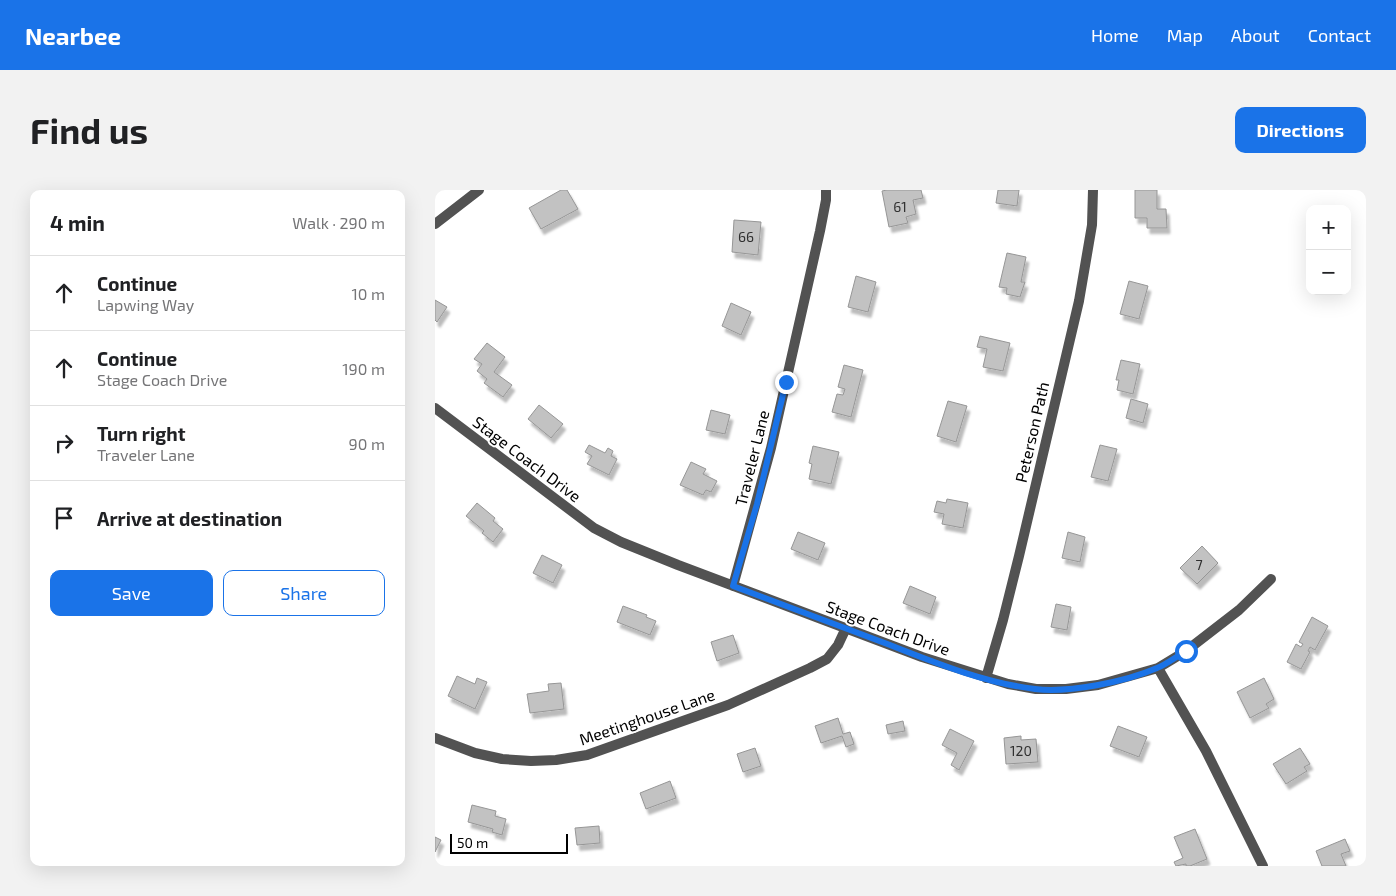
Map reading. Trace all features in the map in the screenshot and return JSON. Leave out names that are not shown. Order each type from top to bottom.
[{"type":"street","points":[[435,224],[479,190]]},
{"type":"street","name":"Traveler Lane","points":[[733,586],[773,439],[820,231],[826,190]]},
{"type":"street","name":"Peterson Path","points":[[986,678],[1010,592],[1079,301],[1092,225],[1093,190]]},
{"type":"street","name":"Stage Coach Drive","points":[[435,408],[594,528],[621,542],[922,657],[986,678],[1036,689],[1066,689],[1098,685],[1158,668],[1186,651],[1239,610],[1271,579]]},
{"type":"street","name":"Meetinghouse Lane","points":[[435,738],[475,754],[502,759],[556,760],[587,755],[728,705],[811,668],[827,659],[838,645],[846,628]]},
{"type":"street","points":[[1158,668],[1206,751],[1263,866]]},
{"type":"building","points":[[561,190],[567,190],[578,209],[541,229],[529,208]]},
{"type":"building","points":[[921,190],[923,198],[913,200],[916,214],[906,217],[908,223],[889,227],[882,191]]},
{"type":"building","points":[[998,190],[1019,190],[1017,206],[996,203]]},
{"type":"building","points":[[1135,190],[1157,190],[1157,209],[1166,209],[1167,228],[1147,228],[1147,218],[1135,218]]},
{"type":"building","points":[[734,220],[761,222],[758,255],[732,252]]},
{"type":"building","points":[[1007,253],[1026,257],[1021,282],[1025,282],[1020,297],[1006,294],[1007,288],[999,287]]},
{"type":"building","points":[[856,276],[876,282],[868,312],[848,307]]},
{"type":"building","points":[[1129,281],[1148,286],[1139,319],[1120,314]]},
{"type":"building","points":[[435,300],[447,307],[437,322],[435,320]]},
{"type":"building","points":[[731,303],[751,312],[741,335],[722,326]]},
{"type":"building","points":[[980,336],[1010,343],[1003,371],[983,367],[987,349],[977,347]]},
{"type":"building","points":[[487,343],[505,357],[494,372],[512,385],[503,397],[484,383],[487,379],[477,371],[482,364],[474,359]]},
{"type":"building","points":[[1121,360],[1140,364],[1133,394],[1117,390],[1119,380],[1116,380]]},
{"type":"building","points":[[844,365],[863,370],[851,417],[832,412],[837,394],[843,395],[845,389],[838,387]]},
{"type":"building","points":[[1131,399],[1148,404],[1143,423],[1126,418]]},
{"type":"building","points":[[948,401],[967,406],[956,442],[937,436]]},
{"type":"building","points":[[539,405],[563,424],[551,438],[528,419]]},
{"type":"building","points":[[711,410],[730,415],[725,434],[706,430]]},
{"type":"building","points":[[589,445],[605,453],[608,448],[613,451],[611,456],[617,459],[609,475],[587,464],[592,456],[585,452]]},
{"type":"building","points":[[1100,445],[1117,449],[1108,481],[1091,477]]},
{"type":"building","points":[[813,446],[839,452],[831,484],[809,479],[812,464],[809,463]]},
{"type":"building","points":[[691,462],[706,469],[703,474],[717,481],[711,492],[706,490],[703,495],[680,485]]},
{"type":"building","points":[[947,499],[968,503],[963,528],[942,524],[944,514],[934,512],[937,501],[946,503]]},
{"type":"building","points":[[477,503],[495,518],[493,521],[503,529],[493,542],[482,533],[484,531],[466,516]]},
{"type":"building","points":[[798,532],[825,543],[818,560],[791,549]]},
{"type":"building","points":[[1068,532],[1085,537],[1080,562],[1062,558]]},
{"type":"building","points":[[1202,546],[1218,563],[1197,584],[1180,568]]},
{"type":"building","points":[[542,555],[562,565],[553,583],[533,573]]},
{"type":"building","points":[[910,586],[936,597],[930,614],[903,603]]},
{"type":"building","points":[[1056,604],[1071,607],[1067,630],[1051,627]]},
{"type":"building","points":[[623,606],[647,615],[646,617],[656,621],[650,635],[617,622]]},
{"type":"building","points":[[1312,617],[1328,626],[1315,650],[1310,647],[1308,651],[1310,652],[1301,669],[1287,662],[1296,644],[1301,647],[1303,644],[1299,642]]},
{"type":"building","points":[[733,635],[739,653],[717,661],[711,642]]},
{"type":"building","points":[[457,676],[475,684],[477,678],[487,682],[475,709],[448,696]]},
{"type":"building","points":[[1264,678],[1274,699],[1266,704],[1269,708],[1250,718],[1237,692]]},
{"type":"building","points":[[561,683],[564,709],[530,713],[527,694],[549,691],[548,684]]},
{"type":"building","points":[[838,718],[843,734],[850,732],[854,744],[846,747],[842,736],[821,743],[815,726]]},
{"type":"building","points":[[903,721],[905,731],[888,734],[886,725]]},
{"type":"building","points":[[1118,726],[1147,737],[1139,757],[1110,746]]},
{"type":"building","points":[[950,729],[974,741],[959,770],[951,765],[957,753],[942,745]]},
{"type":"building","points":[[1021,736],[1021,740],[1036,739],[1038,762],[1006,764],[1004,738]]},
{"type":"building","points":[[755,748],[761,766],[743,772],[737,754]]},
{"type":"building","points":[[1300,748],[1310,764],[1304,767],[1307,771],[1286,784],[1273,764]]},
{"type":"building","points":[[670,781],[676,798],[646,809],[640,793]]},
{"type":"building","points":[[472,805],[496,811],[495,816],[506,819],[502,835],[492,832],[493,829],[468,822]]},
{"type":"building","points":[[599,826],[600,843],[577,845],[575,828]]},
{"type":"building","points":[[1195,829],[1207,859],[1190,866],[1186,866],[1186,864],[1176,866],[1174,862],[1183,858],[1174,837]]},
{"type":"building","points":[[435,837],[441,840],[435,852]]},
{"type":"building","points":[[1345,839],[1350,851],[1341,854],[1346,866],[1322,866],[1316,851]]},
{"type":"route","points":[[786,382],[757,504],[733,586],[922,657],[986,678],[1036,689],[1066,689],[1098,685],[1131,677],[1158,668],[1186,651]]}]
